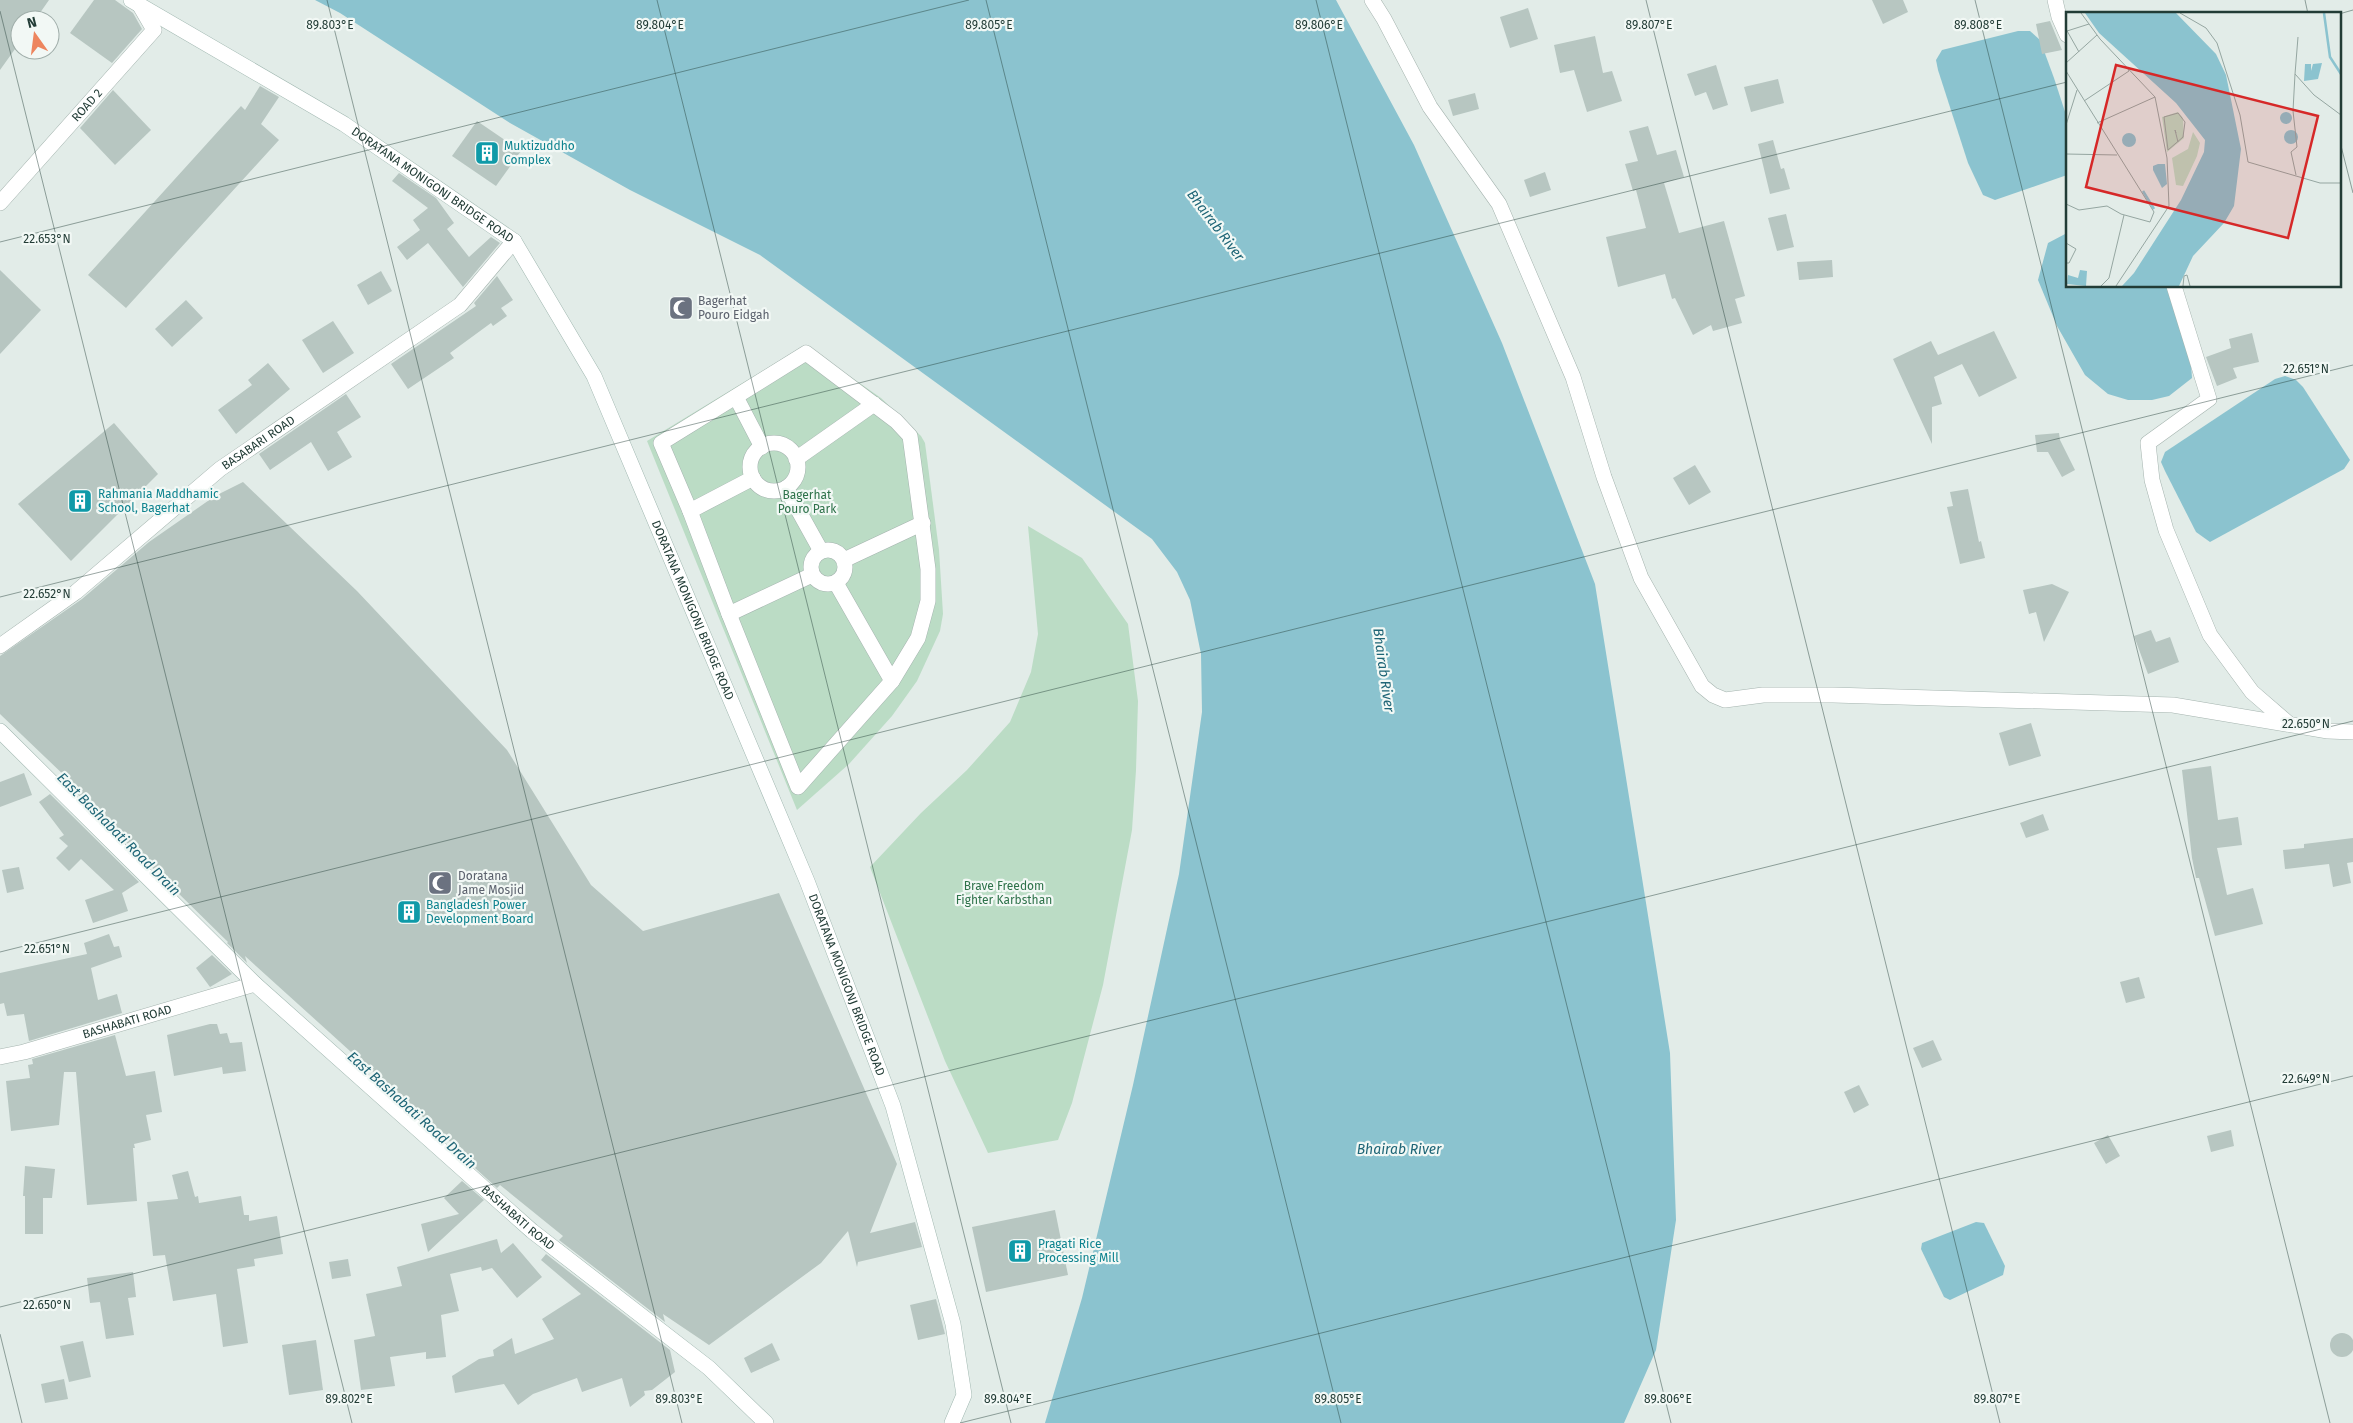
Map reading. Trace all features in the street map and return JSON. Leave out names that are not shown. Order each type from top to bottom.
[{"type":"street","points":[[1372,0],[1430,107],[1499,204],[1573,377],[1604,478],[1641,578],[1702,686],[1713,695],[1725,700],[1763,696],[1833,695],[2173,705],[2328,731],[2353,732]]},
{"type":"street","points":[[2056,0],[2059,17],[2066,33]]},
{"type":"street","name":"ROAD 2","points":[[0,203],[154,30],[135,2]]},
{"type":"street","name":"DORATANA MONIGONJ BRIDGE ROAD","points":[[135,2],[344,124],[514,241],[594,376],[807,881],[893,1106],[953,1324],[964,1395],[952,1423]]},
{"type":"street","name":"BASABARI ROAD","points":[[0,646],[76,592],[220,469],[460,305],[514,241]]},
{"type":"street","points":[[2175,288],[2209,398],[2148,443],[2152,480],[2166,530],[2210,635],[2252,692],[2289,724]]},
{"type":"street","points":[[806,353],[896,421],[910,436],[928,569],[928,601],[918,638],[892,681],[798,787],[728,614],[690,511],[661,444],[736,397],[806,353]]},
{"type":"street","points":[[736,397],[762,447]]},
{"type":"street","points":[[796,459],[874,404]]},
{"type":"street","points":[[778,443],[792,452],[796,459],[797,475],[786,488],[770,490],[762,488],[753,478],[750,468],[751,459],[755,452],[762,447],[778,443]]},
{"type":"street","points":[[690,511],[753,478]]},
{"type":"street","points":[[786,488],[821,551]]},
{"type":"street","points":[[844,560],[923,523]]},
{"type":"street","points":[[821,551],[834,551],[844,560],[845,573],[836,583],[822,584],[812,575],[812,562],[821,551]]},
{"type":"street","points":[[728,614],[812,575]]},
{"type":"street","points":[[836,583],[892,681]]},
{"type":"street","name":"BASHABATI ROAD","points":[[0,730],[255,984],[532,1232],[709,1368],[766,1423]]},
{"type":"street","name":"BASHABATI ROAD","points":[[0,1057],[24,1052],[255,984]]},
{"type":"green space","name":"Bagerhat Pouro Park","points":[[805,345],[881,398],[921,436],[925,443],[939,550],[943,614],[940,631],[917,681],[892,716],[849,764],[797,810],[647,441]]},
{"type":"green space","name":"Brave Freedom Fighter Karbsthan","points":[[1028,526],[1082,558],[1128,624],[1138,701],[1136,770],[1132,830],[1103,985],[1072,1103],[1058,1140],[988,1153],[945,1061],[870,867],[921,813],[967,770],[1010,722],[1031,672],[1038,634]]},
{"type":"water","name":"Bhairab River","points":[[315,0],[1336,0],[1414,145],[1502,343],[1595,584],[1670,1053],[1676,1220],[1656,1350],[1624,1423],[1045,1423],[1082,1298],[1133,1085],[1179,874],[1202,712],[1201,654],[1190,600],[1177,572],[1152,539],[760,255],[630,190],[510,123],[340,13]]},
{"type":"water","points":[[2018,31],[2030,31],[2040,40],[2066,115],[2066,175],[1995,200],[1983,195],[1968,163],[1938,70],[1936,60],[1942,50]]},
{"type":"water","points":[[2066,234],[2066,288],[2169,288],[2189,335],[2192,378],[2169,396],[2152,400],[2128,400],[2108,394],[2085,375],[2057,326],[2038,280],[2048,243]]},
{"type":"water","points":[[2285,376],[2296,380],[2303,387],[2350,460],[2344,469],[2210,542],[2196,532],[2165,471],[2161,462],[2165,452],[2275,379]]},
{"type":"water","points":[[1976,1222],[1984,1223],[2005,1266],[2003,1275],[1950,1300],[1944,1297],[1921,1249],[1922,1243]]},
{"type":"building","points":[[0,0],[49,0],[42,10],[10,10],[10,56],[0,70]]},
{"type":"building","points":[[94,0],[115,0],[133,13],[142,29],[112,63],[70,33]]},
{"type":"building","points":[[1872,0],[1903,0],[1908,12],[1883,24]]},
{"type":"building","points":[[1528,8],[1538,39],[1510,48],[1500,17]]},
{"type":"building","points":[[2050,21],[2062,50],[2042,54],[2036,24]]},
{"type":"building","points":[[1595,36],[1603,73],[1612,71],[1622,101],[1587,112],[1574,70],[1560,73],[1554,45]]},
{"type":"building","points":[[1716,65],[1728,105],[1713,110],[1706,92],[1695,96],[1687,74]]},
{"type":"building","points":[[1778,79],[1784,103],[1751,112],[1744,87]]},
{"type":"building","points":[[260,86],[279,97],[261,124],[279,140],[126,308],[88,275],[241,106],[245,110]]},
{"type":"building","points":[[113,90],[151,130],[115,165],[80,128]]},
{"type":"building","points":[[1475,93],[1479,109],[1453,116],[1448,100]]},
{"type":"building","name":"Muktizuddho Complex","points":[[477,121],[521,151],[496,186],[452,156]]},
{"type":"building","points":[[1648,126],[1657,155],[1676,150],[1684,177],[1664,183],[1679,233],[1724,221],[1745,296],[1735,299],[1742,323],[1713,331],[1711,325],[1693,335],[1675,298],[1672,299],[1665,274],[1618,287],[1606,237],[1646,228],[1636,190],[1633,191],[1625,164],[1638,161],[1629,131]]},
{"type":"building","points":[[1773,140],[1781,169],[1784,168],[1790,189],[1770,194],[1758,144]]},
{"type":"building","points":[[1545,172],[1551,190],[1530,197],[1524,180]]},
{"type":"building","points":[[399,173],[436,198],[454,223],[447,229],[469,257],[491,237],[500,243],[463,287],[428,243],[407,260],[397,247],[420,230],[413,220],[428,208],[392,181]]},
{"type":"building","points":[[1786,214],[1794,247],[1777,251],[1768,218]]},
{"type":"building","points":[[1832,260],[1833,277],[1799,280],[1797,262]]},
{"type":"building","points":[[0,270],[41,310],[0,354]]},
{"type":"building","points":[[381,271],[392,291],[368,305],[357,285]]},
{"type":"building","points":[[497,276],[513,300],[501,308],[507,316],[493,326],[491,323],[450,353],[454,358],[408,389],[391,364],[476,306],[474,303]]},
{"type":"building","points":[[186,300],[203,318],[172,347],[155,329]]},
{"type":"building","points":[[333,321],[354,353],[323,373],[302,340]]},
{"type":"building","points":[[1994,331],[2017,378],[1979,397],[1962,364],[1934,377],[1942,404],[1932,407],[1932,444],[1893,359],[1931,341],[1938,355]]},
{"type":"building","points":[[2252,333],[2259,362],[2233,368],[2237,378],[2217,386],[2206,357],[2231,348],[2229,339]]},
{"type":"building","points":[[268,363],[290,389],[236,434],[218,410],[252,385],[248,380]]},
{"type":"building","points":[[346,394],[361,417],[337,432],[352,457],[328,471],[311,442],[270,470],[259,454]]},
{"type":"building","points":[[114,423],[158,474],[71,561],[18,504]]},
{"type":"building","points":[[2059,433],[2060,440],[2075,470],[2062,477],[2048,452],[2037,452],[2035,435]]},
{"type":"building","points":[[1695,465],[1711,492],[1689,505],[1673,478]]},
{"type":"building","name":"Bangladesh Power Development Board","points":[[243,482],[357,591],[507,750],[591,885],[643,931],[779,893],[897,1164],[870,1233],[915,1222],[922,1247],[858,1262],[857,1267],[848,1231],[821,1263],[709,1345],[663,1314],[665,1322],[559,1240],[563,1236],[500,1185],[497,1188],[475,1168],[477,1166],[245,956],[247,963],[65,782],[68,779],[0,714],[0,656],[82,599],[149,542],[215,496]]},
{"type":"building","points":[[1968,489],[1979,542],[1981,541],[1985,558],[1960,564],[1947,507],[1953,506],[1950,492]]},
{"type":"building","points":[[2052,584],[2069,592],[2044,642],[2036,612],[2029,614],[2023,590]]},
{"type":"building","points":[[2151,630],[2156,642],[2170,637],[2179,662],[2148,674],[2134,636]]},
{"type":"building","points":[[2031,723],[2041,756],[2009,766],[1999,733]]},
{"type":"building","points":[[2211,766],[2218,820],[2238,817],[2242,845],[2217,848],[2227,895],[2253,888],[2263,924],[2215,936],[2199,878],[2196,878],[2192,858],[2182,770]]},
{"type":"building","points":[[24,773],[32,795],[0,807],[0,782]]},
{"type":"building","points":[[50,794],[139,882],[122,893],[128,911],[93,923],[85,900],[114,890],[81,859],[69,871],[56,858],[68,846],[59,838],[64,835],[39,802]]},
{"type":"building","points":[[2043,814],[2049,830],[2026,838],[2020,823]]},
{"type":"building","points":[[2353,838],[2353,862],[2347,863],[2351,883],[2333,887],[2329,864],[2285,869],[2283,850],[2304,848],[2304,844]]},
{"type":"building","points":[[19,867],[24,889],[7,893],[2,870]]},
{"type":"building","points":[[109,934],[114,947],[119,946],[122,957],[91,968],[98,1000],[117,994],[122,1013],[29,1041],[24,1014],[7,1016],[4,1003],[0,1004],[0,973],[87,954],[84,943]]},
{"type":"building","points":[[212,955],[232,974],[210,987],[196,968]]},
{"type":"building","points":[[2139,977],[2145,998],[2126,1003],[2120,982]]},
{"type":"building","points":[[210,1024],[217,1024],[220,1034],[227,1033],[230,1043],[242,1042],[246,1071],[223,1074],[222,1067],[174,1076],[167,1035]]},
{"type":"building","points":[[115,1035],[126,1076],[155,1071],[162,1112],[146,1115],[151,1140],[134,1144],[137,1201],[87,1205],[76,1072],[64,1072],[59,1125],[11,1131],[6,1081],[30,1078],[28,1065],[33,1064],[32,1059]]},
{"type":"building","points":[[1933,1040],[1942,1060],[1922,1068],[1913,1048]]},
{"type":"building","points":[[1859,1085],[1869,1105],[1854,1113],[1844,1092]]},
{"type":"building","points":[[2231,1130],[2234,1146],[2211,1152],[2207,1136]]},
{"type":"building","points":[[2108,1135],[2120,1156],[2106,1164],[2094,1143]]},
{"type":"building","points":[[25,1166],[55,1169],[52,1198],[43,1198],[43,1234],[25,1234],[25,1196],[23,1196]]},
{"type":"building","points":[[188,1171],[195,1197],[198,1196],[199,1203],[241,1196],[244,1215],[249,1215],[249,1221],[277,1216],[283,1254],[254,1259],[255,1266],[237,1269],[248,1343],[223,1347],[216,1294],[173,1301],[165,1255],[153,1256],[147,1202],[178,1199],[172,1175]]},
{"type":"building","points":[[462,1181],[484,1200],[428,1252],[421,1224],[459,1214],[444,1198]]},
{"type":"building","name":"Pragati Rice Processing Mill","points":[[1055,1210],[1068,1275],[986,1292],[972,1227]]},
{"type":"building","points":[[497,1239],[501,1253],[513,1243],[542,1277],[517,1298],[492,1268],[482,1271],[481,1267],[450,1274],[459,1311],[441,1315],[446,1357],[426,1359],[426,1352],[390,1357],[395,1386],[361,1390],[354,1340],[375,1336],[366,1294],[402,1286],[397,1267]]},
{"type":"building","points":[[546,1254],[670,1350],[675,1372],[652,1390],[644,1391],[645,1395],[630,1407],[622,1378],[582,1392],[577,1378],[533,1394],[518,1405],[504,1384],[455,1393],[452,1376],[479,1359],[494,1356],[493,1350],[512,1338],[515,1354],[554,1339],[542,1319],[581,1294],[541,1260]]},
{"type":"building","points":[[348,1259],[351,1276],[332,1279],[329,1262]]},
{"type":"building","points":[[133,1272],[136,1297],[128,1298],[134,1335],[106,1339],[100,1302],[90,1303],[87,1278]]},
{"type":"building","points":[[936,1299],[945,1334],[918,1340],[910,1305]]},
{"type":"building","points":[[2342,1333],[2347,1334],[2353,1340],[2353,1350],[2347,1356],[2342,1357],[2337,1356],[2331,1350],[2330,1345],[2331,1340],[2337,1334]]},
{"type":"building","points":[[316,1340],[323,1390],[289,1395],[282,1345]]},
{"type":"building","points":[[83,1341],[91,1377],[69,1382],[60,1346]]},
{"type":"building","points":[[772,1343],[780,1360],[751,1373],[744,1358]]},
{"type":"building","points":[[64,1379],[68,1399],[45,1403],[41,1384]]},
{"type":"place","name":"Muktizuddho Complex","points":[[487,153]]},
{"type":"place","name":"Bagerhat Pouro Eidgah","points":[[681,308]]},
{"type":"place","name":"Rahmania Maddhamic School, Bagerhat","points":[[80,501]]},
{"type":"place","name":"Doratana Jame Mosjid","points":[[440,883]]},
{"type":"place","name":"Bangladesh Power Development Board","points":[[409,912]]},
{"type":"place","name":"Pragati Rice Processing Mill","points":[[1020,1251]]},
{"type":"water label","name":"East Bashabati Road Drain","points":[[119,834]]},
{"type":"water label","name":"East Bashabati Road Drain","points":[[412,1110]]}]
